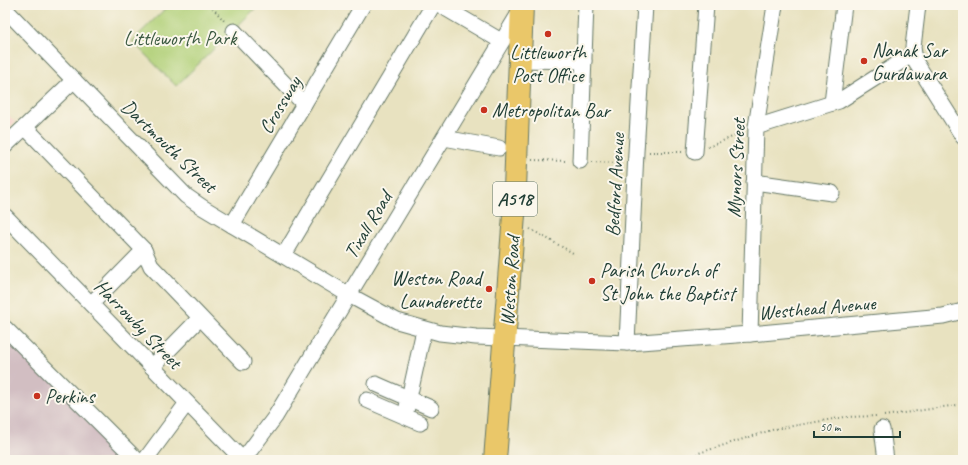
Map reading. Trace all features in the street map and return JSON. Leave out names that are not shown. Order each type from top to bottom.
[{"type":"highway","name":"Weston Road","points":[[495,460],[506,337],[514,215],[522,60],[522,6]]},
{"type":"street","name":"Crossway","points":[[232,225],[363,5]]},
{"type":"street","points":[[284,255],[434,5]]},
{"type":"street","points":[[440,5],[501,41]]},
{"type":"street","points":[[580,161],[586,5]]},
{"type":"street","name":"Bedford Avenue","points":[[627,343],[630,184],[645,5]]},
{"type":"street","points":[[695,152],[706,5]]},
{"type":"street","name":"Mynors Street","points":[[750,334],[756,127],[775,5]]},
{"type":"street","points":[[832,103],[844,5]]},
{"type":"street","points":[[918,5],[913,54],[920,71],[963,137]]},
{"type":"street","name":"Tixall Road","points":[[243,460],[275,417],[522,6]]},
{"type":"street","name":"Dartmouth Street","points":[[5,9],[186,196],[349,295],[397,321],[424,330]]},
{"type":"street","points":[[234,31],[304,104]]},
{"type":"street","points":[[756,127],[839,101],[913,54]]},
{"type":"street","points":[[522,60],[584,61]]},
{"type":"street","points":[[5,146],[74,80]]},
{"type":"street","points":[[25,127],[144,250],[151,266],[243,362]]},
{"type":"street","points":[[444,138],[499,148]]},
{"type":"street","points":[[754,182],[832,193]]},
{"type":"street","name":"Harrowby Street","points":[[5,216],[243,460]]},
{"type":"street","points":[[91,304],[144,250]]},
{"type":"street","name":"Westhead Avenue","points":[[424,330],[476,337],[627,343],[750,334],[943,316],[963,311]]},
{"type":"street","points":[[152,367],[200,318]]},
{"type":"street","points":[[5,328],[137,460]]},
{"type":"street","points":[[404,416],[424,330]]},
{"type":"street","points":[[376,384],[431,408]]},
{"type":"street","points":[[367,400],[420,422]]},
{"type":"street","points":[[145,460],[187,403]]},
{"type":"street","points":[[882,429],[886,460]]},
{"type":"path","points":[[210,5],[234,31]]},
{"type":"path","points":[[514,215],[535,233],[573,253]]},
{"type":"path","points":[[690,460],[699,453],[775,429],[845,417],[879,416],[963,404]]},
{"type":"shaded area","points":[[5,112],[15,122],[5,132]]},
{"type":"shaded area","name":"Perkins","points":[[5,331],[132,460],[5,460]]},
{"type":"green space","name":"Littleworth Park","points":[[169,5],[259,5],[176,86],[132,41]]},
{"type":"place","name":"Littleworth Post Office","points":[[548,34]]},
{"type":"place","name":"Nanak Sar Gurdawara","points":[[864,61]]},
{"type":"place","name":"Metropolitan Bar","points":[[484,110]]},
{"type":"place","name":"Parish Church of St John the Baptist","points":[[592,281]]},
{"type":"place","name":"Weston Road Launderette","points":[[489,289]]},
{"type":"place","name":"Perkins","points":[[37,396]]}]
